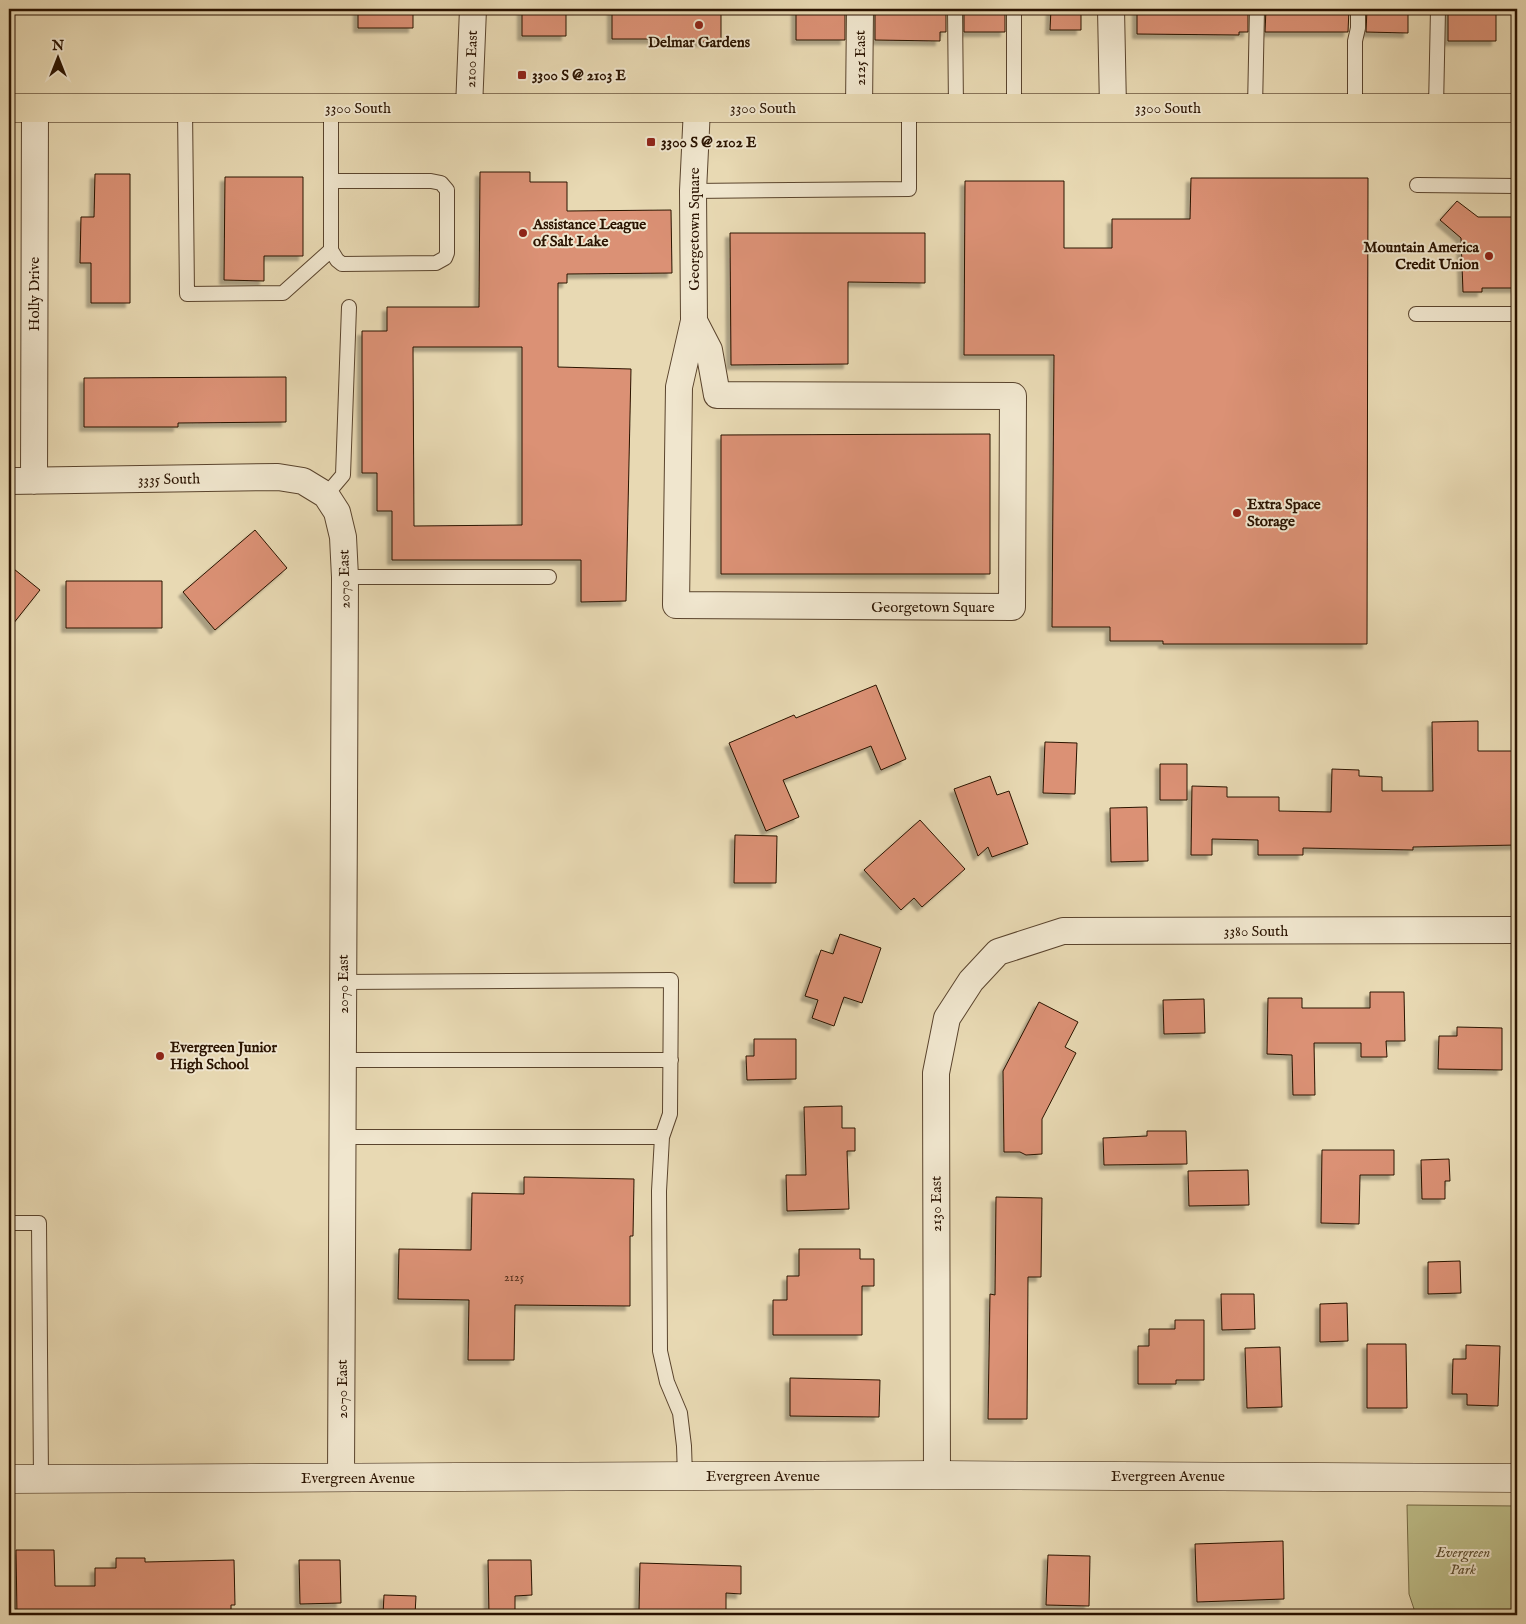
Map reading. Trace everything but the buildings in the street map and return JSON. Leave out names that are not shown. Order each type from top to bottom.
[{"type":"main road","name":"3300 South","points":[[22,108],[1517,108]]},
{"type":"street","name":"2100 East","points":[[469,108],[473,9]]},
{"type":"street","name":"2125 East","points":[[859,108],[860,9]]},
{"type":"street","points":[[1112,9],[1113,108]]},
{"type":"street","name":"Holly Drive","points":[[21,481],[22,108]]},
{"type":"street","name":"Georgetown Square","points":[[694,321],[709,350],[717,395],[1013,396],[1012,607],[676,605],[679,387],[694,321],[694,191],[698,108]]},
{"type":"street","name":"3335 South","points":[[21,481],[278,477],[303,482],[326,495]]},
{"type":"street","name":"2070 East","points":[[326,495],[337,512],[343,537],[345,577],[341,1478]]},
{"type":"street","name":"3380 South","points":[[998,952],[1063,931],[1517,930]]},
{"type":"street","name":"2130 East","points":[[937,1475],[936,1074],[947,1018],[970,982],[998,952]]},
{"type":"street","name":"Evergreen Avenue","points":[[9,1479],[937,1475],[1517,1478]]},
{"type":"lane","points":[[955,9],[956,108]]},
{"type":"lane","points":[[1014,9],[1014,108]]},
{"type":"lane","points":[[1255,108],[1257,9]]},
{"type":"lane","points":[[1355,108],[1355,41],[1358,28],[1358,9]]},
{"type":"lane","points":[[1436,108],[1438,9]]},
{"type":"lane","points":[[185,108],[187,294],[283,293],[331,250]]},
{"type":"lane","points":[[331,108],[331,250],[337,260],[342,264],[436,264],[445,258],[447,253],[447,190],[441,183],[431,181],[332,181]]},
{"type":"lane","points":[[694,191],[909,189],[909,108]]},
{"type":"lane","points":[[1417,185],[1517,186]]},
{"type":"lane","points":[[326,495],[343,475],[349,307]]},
{"type":"lane","points":[[1416,314],[1517,314]]},
{"type":"lane","points":[[345,577],[549,577]]},
{"type":"lane","points":[[343,982],[671,980],[670,1114],[662,1137],[659,1191],[660,1351],[667,1382],[680,1413],[684,1446],[684,1476]]},
{"type":"lane","points":[[343,1060],[671,1060]]},
{"type":"lane","points":[[342,1137],[662,1137]]},
{"type":"lane","points":[[9,1223],[39,1223],[42,1479]]},
{"type":"green space","name":"Evergreen Park","points":[[1407,1505],[1517,1506],[1517,1615],[1416,1615],[1409,1594]]},
{"type":"place","name":"Delmar Gardens","points":[[699,25]]},
{"type":"place","name":"3300 S @ 2103 E","points":[[522,75]]},
{"type":"place","name":"3300 S @ 2102 E","points":[[651,142]]},
{"type":"place","name":"Assistance League of Salt Lake","points":[[523,233]]},
{"type":"place","name":"Mountain America Credit Union","points":[[1489,256]]},
{"type":"place","name":"Extra Space Storage","points":[[1237,513]]},
{"type":"place","name":"Evergreen Junior High School","points":[[160,1056]]}]
